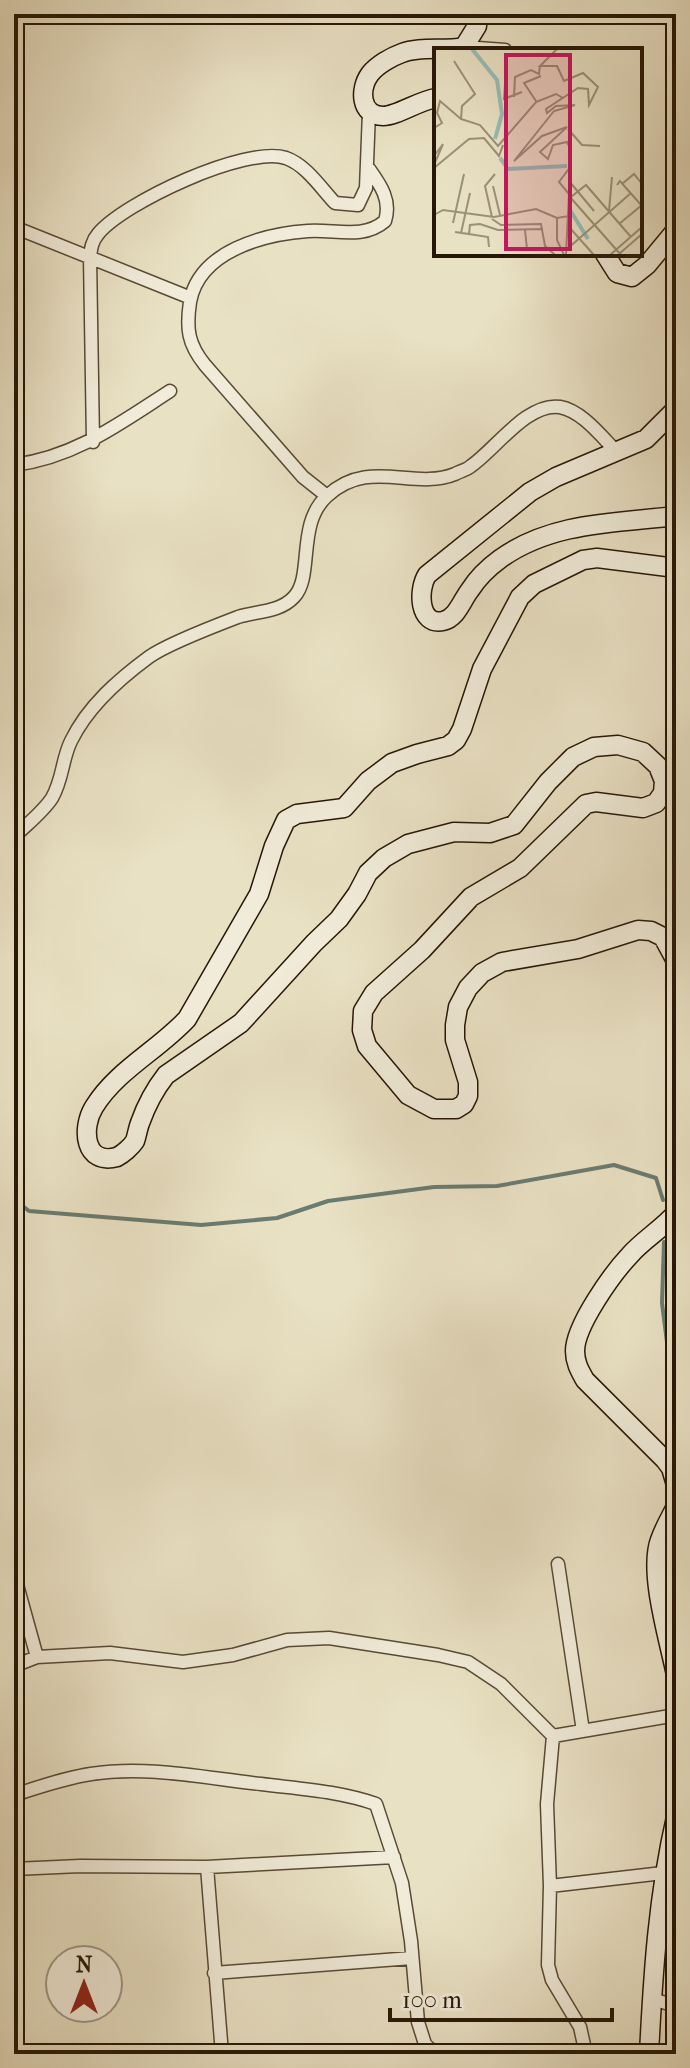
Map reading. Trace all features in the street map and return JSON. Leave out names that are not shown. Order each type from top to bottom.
[{"type":"street","points":[[464,47],[477,26],[477,15]]},
{"type":"street","points":[[452,48],[478,48]]},
{"type":"street","points":[[434,49],[403,52],[382,63],[369,75],[363,91],[363,103],[369,112],[379,117],[391,116],[423,100],[434,98]]},
{"type":"street","points":[[93,442],[92,243],[117,217],[197,174],[248,157],[268,155],[285,158],[297,164],[335,203],[358,205],[363,199],[367,166],[369,112]]},
{"type":"street","points":[[327,496],[303,477],[194,351],[186,330],[191,298],[207,268],[238,246],[308,231],[366,232],[385,221],[388,212],[386,198],[367,166]]},
{"type":"street","points":[[14,227],[191,298]]},
{"type":"street","points":[[606,256],[617,273],[632,277],[676,230]]},
{"type":"street","points":[[14,465],[37,462],[93,442],[170,391]]},
{"type":"street","points":[[14,837],[50,801],[63,775],[71,741],[105,693],[152,655],[239,616],[284,605],[296,596],[302,582],[311,519],[327,496],[355,480],[379,474],[420,478],[459,472],[471,467],[506,433],[542,408],[560,407],[579,415],[616,451]]},
{"type":"street","points":[[676,409],[646,439],[556,477],[530,492],[427,575],[421,584],[421,605],[428,616],[438,622],[452,617],[471,588],[498,560],[536,538],[576,527],[676,516]]},
{"type":"street","points":[[676,568],[597,558],[583,560],[534,584],[520,597],[482,669],[456,740],[448,746],[392,763],[368,781],[344,808],[297,814],[286,820],[259,894],[187,1019],[171,1036],[132,1064],[104,1092],[86,1121],[84,1133],[88,1145],[105,1157],[116,1157],[127,1151],[135,1141],[140,1121],[156,1087],[166,1075],[241,1023],[339,919],[368,873],[384,858],[408,844],[454,832],[490,833],[514,825],[573,757],[594,747],[618,745],[643,752],[658,766],[664,781],[663,793],[656,803],[643,808],[596,802],[586,804],[520,868],[471,897],[422,950],[374,993],[363,1011],[362,1030],[367,1046],[408,1095],[434,1109],[456,1109],[464,1104],[468,1096],[468,1082],[455,1040],[458,1007],[468,988],[482,973],[502,962],[578,949],[638,930],[651,931],[663,937],[676,961]]},
{"type":"street","points":[[676,1213],[630,1255],[602,1293],[580,1332],[575,1350],[577,1366],[585,1380],[665,1460],[676,1485]]},
{"type":"street","points":[[676,1500],[659,1541],[656,1559],[657,1579],[676,1675]]},
{"type":"street","points":[[558,1564],[583,1731]]},
{"type":"street","points":[[14,1574],[37,1657]]},
{"type":"street","points":[[14,1666],[37,1657],[110,1653],[183,1662],[233,1655],[287,1640],[329,1638],[468,1662],[501,1684],[553,1736]]},
{"type":"street","points":[[553,1736],[676,1715]]},
{"type":"street","points":[[553,1736],[547,1804],[550,1886],[548,1972],[580,2027],[586,2054]]},
{"type":"street","points":[[14,1795],[92,1774],[130,1771],[342,1794],[376,1804],[402,1883],[418,2022],[425,2044],[435,2054]]},
{"type":"street","points":[[649,2054],[663,1873],[675,1827]]},
{"type":"street","points":[[14,1869],[207,1867],[394,1857]]},
{"type":"street","points":[[207,1867],[222,2054]]},
{"type":"street","points":[[550,1886],[663,1873]]},
{"type":"street","points":[[214,1973],[412,1958]]},
{"type":"street","points":[[652,1999],[676,2006]]},
{"type":"waterway","points":[[14,1199],[29,1211],[201,1225],[277,1218],[328,1201],[434,1187],[497,1186],[614,1165],[656,1178],[663,1200]]},
{"type":"waterway","points":[[664,1242],[662,1303],[676,1413]]},
{"type":"waterway","points":[[676,1555],[676,1620]]}]
